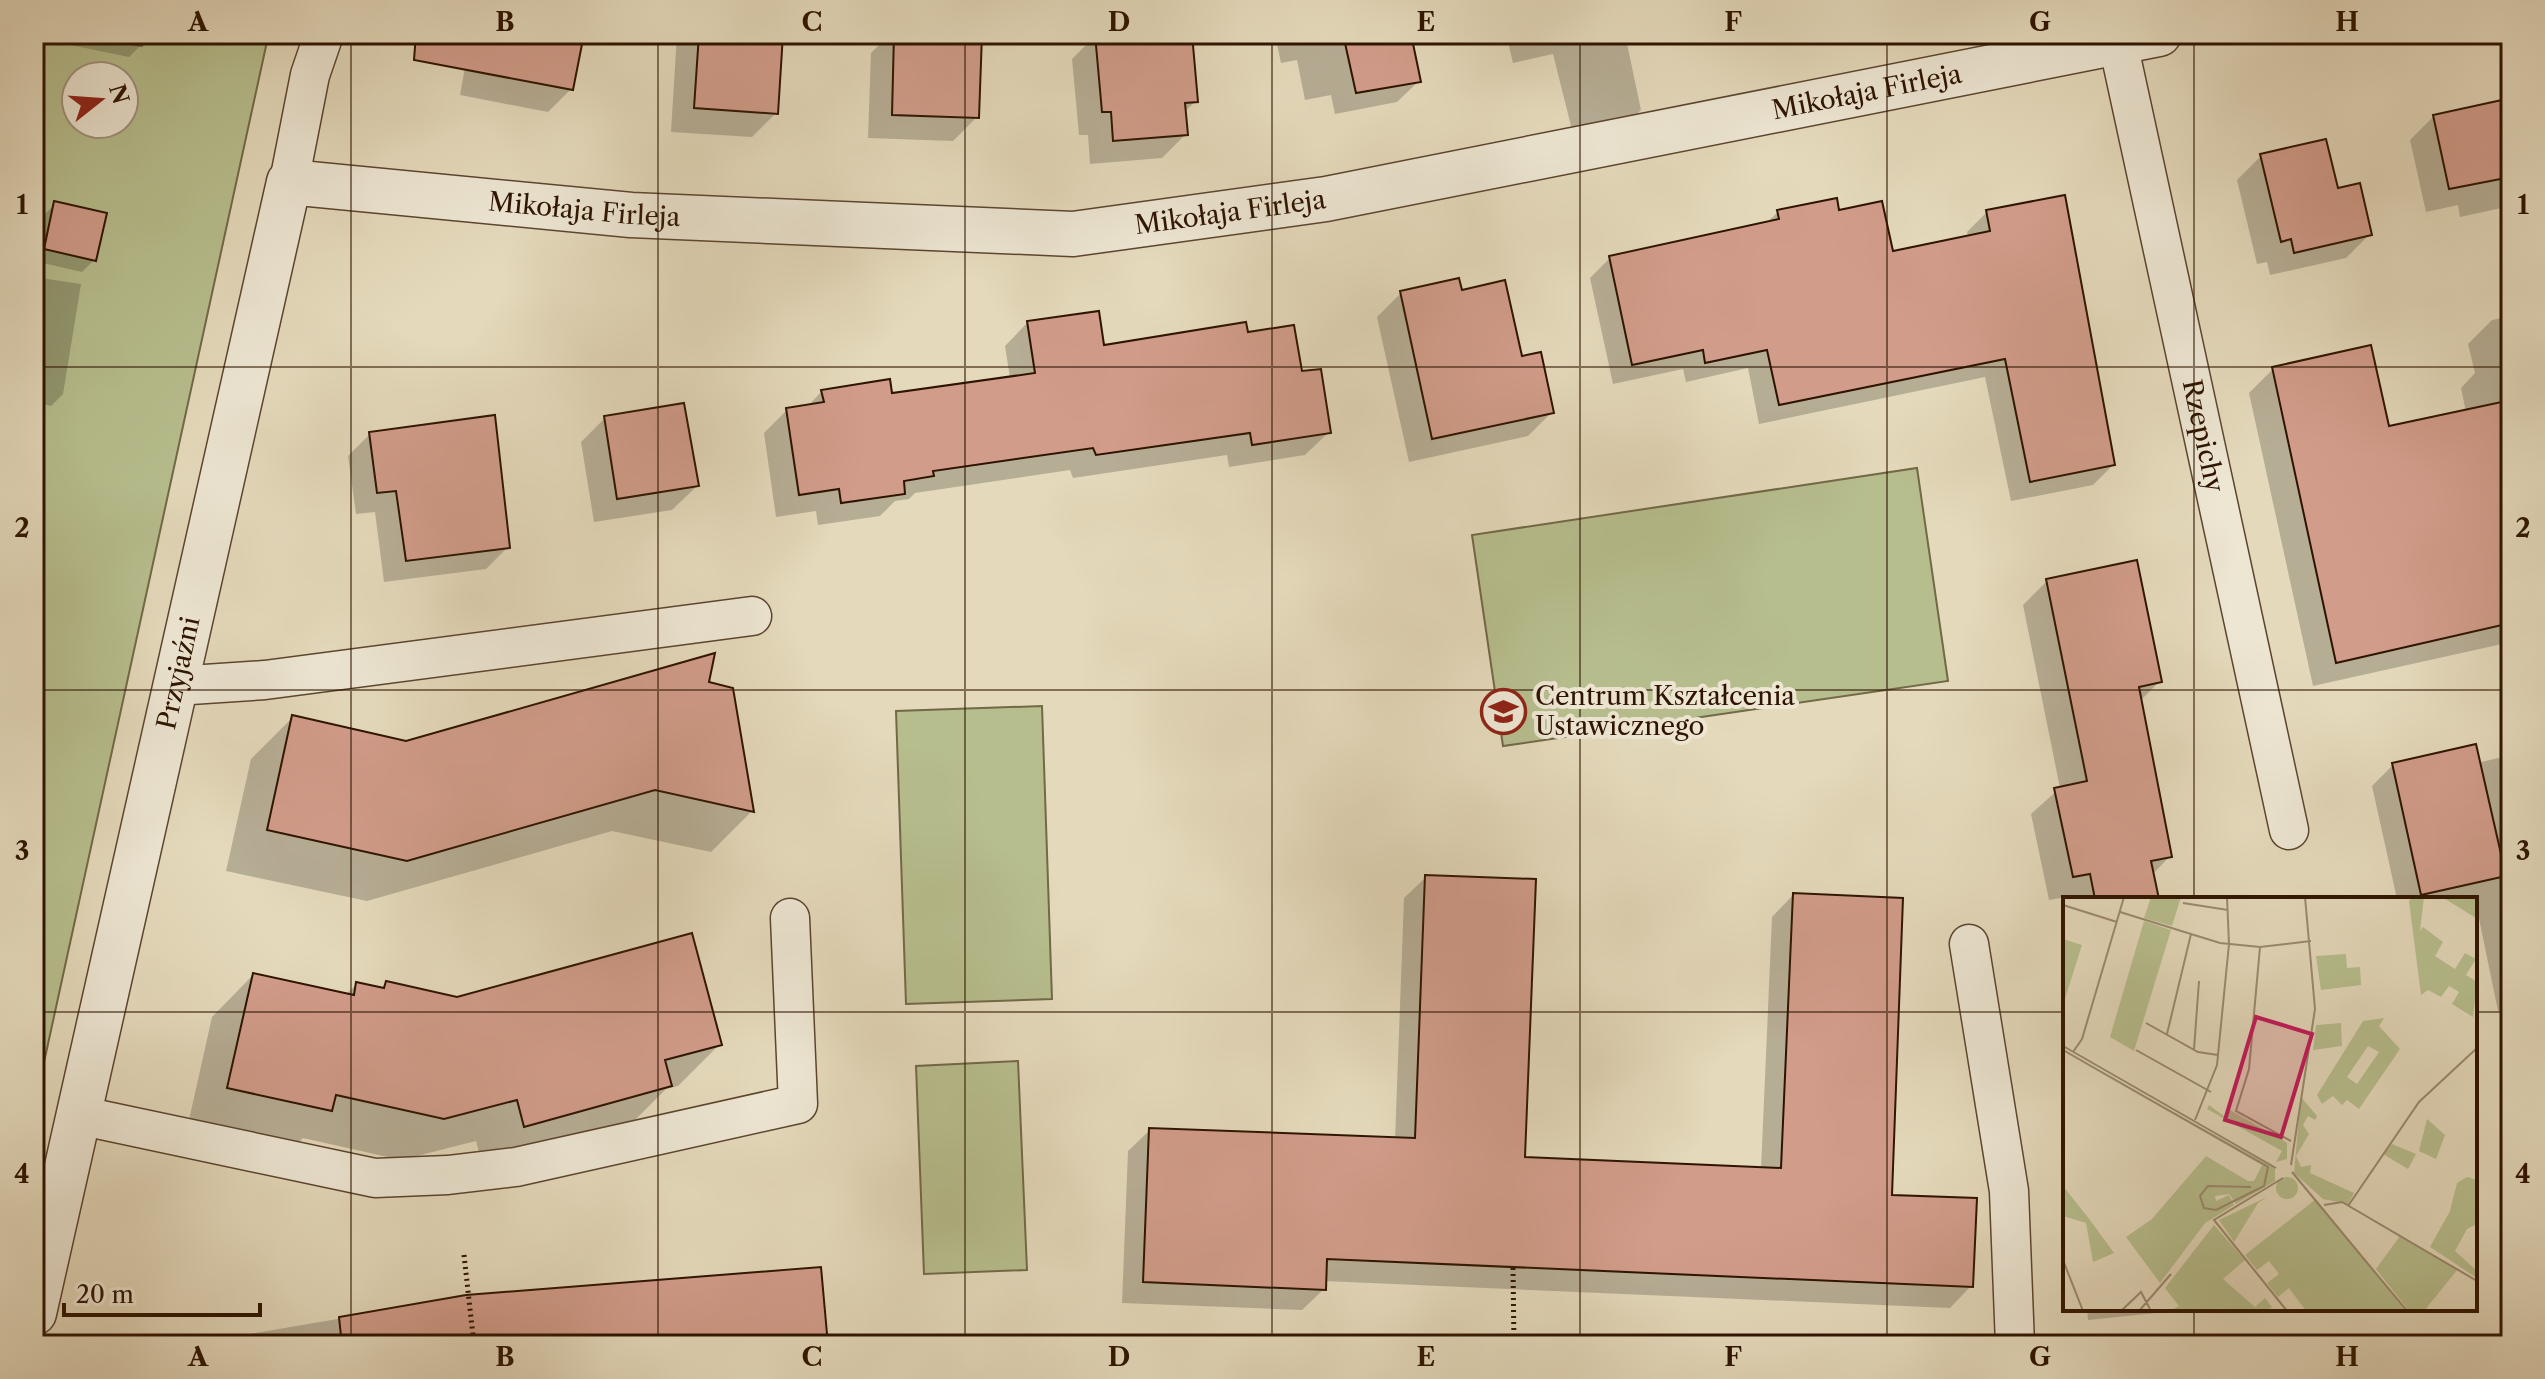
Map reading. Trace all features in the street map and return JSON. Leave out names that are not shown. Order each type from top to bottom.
[{"type":"street","name":"Mikołaja Firleja","points":[[289,182],[631,215],[1073,234],[1326,199],[2138,38]]},
{"type":"street","name":"Przyjaźni","points":[[34,1313],[289,182]]},
{"type":"lane","name":"Przyjaźni","points":[[289,182],[310,75],[324,34]]},
{"type":"lane","name":"Rzepichy","points":[[2138,38],[2289,830]]},
{"type":"lane","points":[[175,686],[265,680],[752,616]]},
{"type":"lane","points":[[78,1115],[375,1178],[448,1175],[516,1167],[798,1104],[790,918]]},
{"type":"lane","points":[[1969,944],[2009,1191],[2015,1345]]},
{"type":"path","points":[[464,1255],[474,1345]]},
{"type":"path","points":[[1513,1268],[1514,1345]]},
{"type":"green space","points":[[34,34],[83,34],[142,46],[145,34],[268,37],[34,1108]]},
{"type":"green space","points":[[1917,468],[1948,681],[1503,746],[1472,535]]},
{"type":"green space","points":[[1042,706],[1052,999],[906,1004],[896,711]]},
{"type":"green space","points":[[1018,1061],[1027,1270],[924,1274],[916,1066]]},
{"type":"building","points":[[416,34],[584,34],[573,90],[414,60]]},
{"type":"building","points":[[699,34],[783,34],[778,114],[694,108]]},
{"type":"building","points":[[894,34],[982,34],[979,118],[892,115]]},
{"type":"building","points":[[1095,34],[1192,34],[1198,102],[1185,103],[1188,135],[1113,141],[1111,112],[1102,112]]},
{"type":"building","points":[[1343,34],[1411,34],[1421,82],[1356,93]]},
{"type":"building","points":[[2511,98],[2511,177],[2449,189],[2433,115]]},
{"type":"building","points":[[2326,139],[2338,188],[2360,183],[2372,235],[2294,253],[2291,239],[2281,242],[2260,154]]},
{"type":"building","points":[[2065,195],[2115,465],[2030,482],[2005,359],[1779,405],[1767,350],[1705,363],[1703,350],[1632,365],[1609,256],[1779,219],[1777,210],[1837,198],[1839,210],[1882,201],[1893,251],[1990,231],[1986,210]]},
{"type":"building","points":[[54,201],[107,213],[96,261],[44,249]]},
{"type":"building","points":[[1459,278],[1462,290],[1505,280],[1522,356],[1541,352],[1554,413],[1432,439],[1400,291]]},
{"type":"building","points":[[1099,311],[1104,345],[1246,322],[1248,332],[1294,325],[1302,371],[1321,369],[1331,433],[1252,445],[1250,433],[1096,455],[1093,448],[933,471],[934,476],[904,481],[905,494],[841,503],[839,489],[799,495],[786,408],[824,402],[821,390],[890,379],[892,393],[1035,373],[1027,321]]},
{"type":"building","points":[[2371,345],[2389,426],[2511,400],[2511,623],[2336,663],[2272,367]]},
{"type":"building","points":[[684,403],[699,486],[617,499],[604,416]]},
{"type":"building","points":[[495,415],[510,548],[406,561],[396,491],[377,493],[369,432]]},
{"type":"building","points":[[2137,560],[2162,682],[2139,687],[2172,857],[2151,861],[2159,897],[2095,897],[2090,874],[2073,877],[2054,788],[2087,781],[2046,579]]},
{"type":"building","points":[[715,653],[709,682],[733,688],[754,812],[655,790],[407,861],[267,830],[292,715],[406,741]]},
{"type":"building","points":[[2476,744],[2506,876],[2421,895],[2392,763]]},
{"type":"building","points":[[1425,875],[1536,879],[1525,1157],[1781,1168],[1793,893],[1903,898],[1892,1195],[1977,1198],[1973,1287],[1327,1259],[1326,1290],[1143,1282],[1149,1128],[1415,1138]]},
{"type":"building","points":[[692,933],[722,1045],[665,1060],[672,1086],[524,1127],[517,1100],[444,1119],[336,1095],[332,1111],[227,1088],[253,973],[354,995],[356,982],[384,988],[386,981],[457,997]]},
{"type":"building","points":[[821,1267],[828,1345],[342,1345],[339,1317],[466,1295]]},
{"type":"place","name":"Centrum Kształcenia Ustawicznego","points":[[1504,711]]}]
